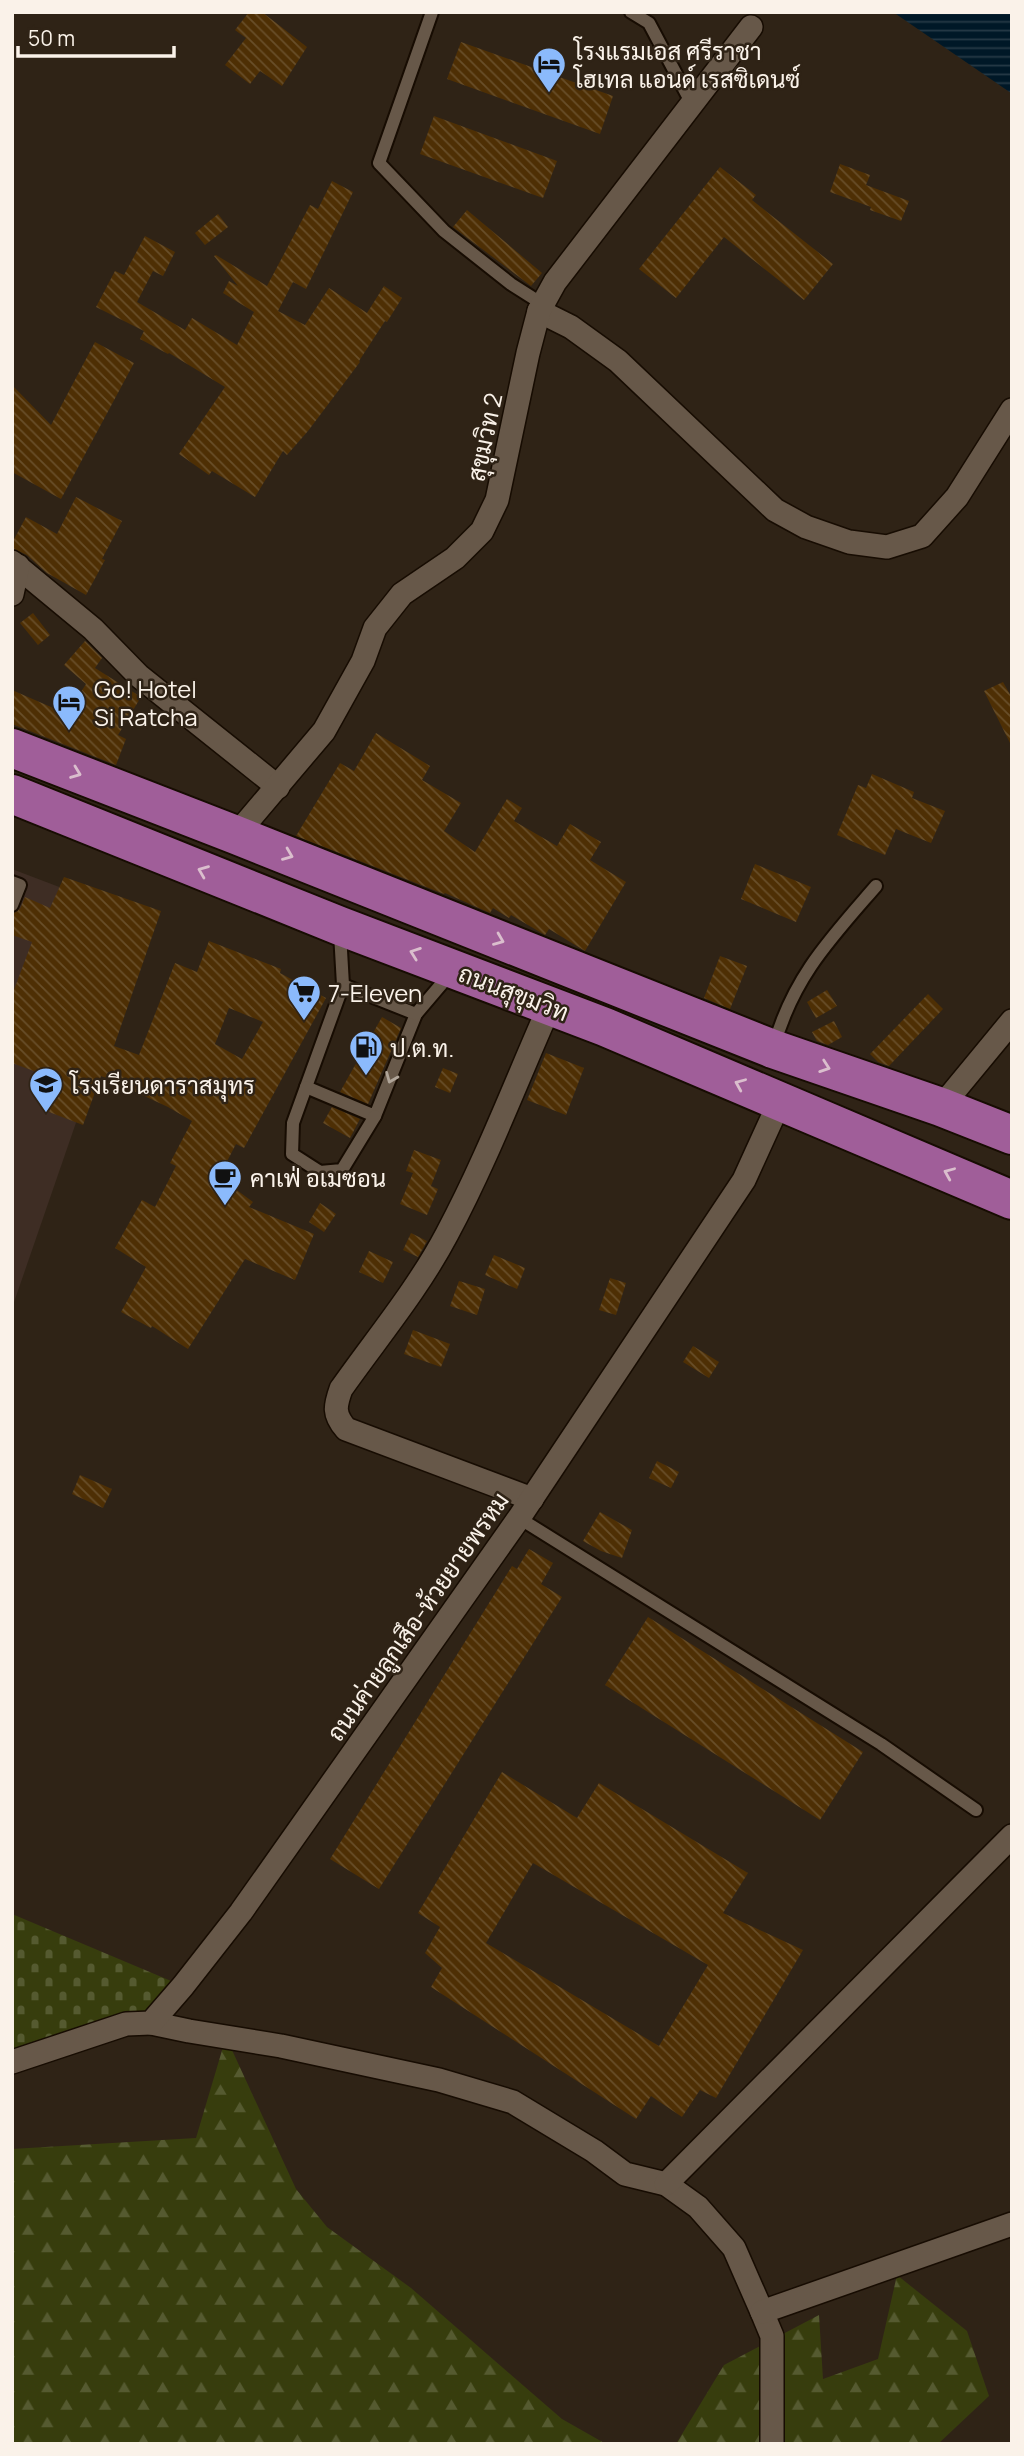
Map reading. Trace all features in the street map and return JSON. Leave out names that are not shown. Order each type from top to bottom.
[{"type":"highway","name":"ถนนสุขุมวิท","points":[[12,748],[773,1049],[942,1107],[1012,1135]]},
{"type":"highway","name":"ถนนสุขุมวิท","points":[[12,794],[340,926],[550,1005],[1012,1200]]},
{"type":"street","name":"สุขุมวิท 2","points":[[236,835],[324,732],[363,661],[375,628],[402,594],[455,558],[482,531],[497,500],[528,354],[542,308],[555,282],[751,27]]},
{"type":"street","points":[[542,308],[618,361],[775,510],[806,527],[849,542],[887,547],[922,536],[957,497],[1012,410]]},
{"type":"street","points":[[15,564],[93,629],[139,676],[278,787]]},
{"type":"street","points":[[12,594],[15,564]]},
{"type":"street","points":[[525,1509],[346,1429],[335,1413],[335,1404],[341,1389],[432,1260],[446,1235],[550,1005]]},
{"type":"street","points":[[942,1107],[1012,1021]]},
{"type":"street","name":"ถนนค่ายลูกเสึอ-ห้วยยายพรหม","points":[[151,2023],[241,1912],[525,1509],[744,1180],[780,1101]]},
{"type":"street","points":[[666,2183],[1012,1836]]},
{"type":"street","points":[[12,2062],[126,2024],[151,2023],[281,2046],[439,2080],[513,2102],[594,2151],[625,2174],[666,2183],[698,2207],[734,2248],[772,2336],[772,2444]]},
{"type":"street","points":[[762,2312],[1011,2224]]},
{"type":"lane","points":[[432,12],[379,163],[444,231],[542,308]]},
{"type":"lane","points":[[631,12],[649,23],[692,104]]},
{"type":"lane","points":[[12,882],[20,885],[12,905]]},
{"type":"lane","points":[[773,1049],[782,1017],[816,957],[876,886]]},
{"type":"lane","points":[[340,926],[343,985],[293,1123],[292,1154],[320,1172],[342,1170],[376,1116],[416,1014],[454,968]]},
{"type":"lane","points":[[343,985],[416,1014]]},
{"type":"lane","points":[[306,1087],[376,1116]]},
{"type":"lane","points":[[525,1509],[976,1810]]},
{"type":"shaded area","name":"โรงเรียนดาราสมุทร","points":[[12,869],[146,920],[12,1308]]},
{"type":"green space","points":[[12,1914],[183,1986],[126,2024],[12,2062]]},
{"type":"green space","points":[[226,2037],[296,2189],[327,2227],[411,2288],[562,2419],[606,2444],[12,2444],[12,2149],[196,2138]]},
{"type":"green space","points":[[897,2275],[967,2331],[989,2396],[938,2444],[676,2444],[724,2365],[819,2315],[823,2379],[878,2359]]},
{"type":"water","points":[[893,12],[1012,12],[1012,93],[1011,93]]},
{"type":"building","points":[[249,12],[262,12],[307,47],[282,86],[260,71],[250,84],[225,65],[246,38],[235,30]]},
{"type":"building","points":[[461,42],[613,96],[600,134],[447,79]]},
{"type":"building","points":[[434,116],[557,161],[543,198],[420,154]]},
{"type":"building","points":[[840,164],[870,175],[866,185],[909,201],[901,221],[830,192]]},
{"type":"building","points":[[720,167],[756,195],[752,200],[833,264],[804,300],[724,237],[676,298],[639,269]]},
{"type":"building","points":[[332,181],[353,192],[306,289],[293,282],[278,311],[305,325],[329,288],[367,313],[384,286],[402,298],[360,362],[308,431],[287,455],[283,451],[255,497],[212,471],[209,475],[179,454],[225,387],[140,339],[144,331],[96,307],[115,271],[124,275],[145,236],[175,252],[163,276],[153,271],[137,302],[185,330],[192,318],[237,345],[254,312],[223,293],[229,281],[238,286],[214,256],[267,286],[310,205],[318,209]]},
{"type":"building","points":[[467,210],[542,273],[531,286],[453,227]]},
{"type":"building","points":[[218,214],[228,227],[205,245],[195,233]]},
{"type":"building","points":[[95,342],[134,363],[61,499],[12,472],[12,385],[51,425]]},
{"type":"building","points":[[76,497],[122,521],[86,595],[47,573],[27,555],[12,548],[26,517],[57,534]]},
{"type":"building","points":[[33,613],[50,635],[38,645],[20,623]]},
{"type":"building","points":[[85,641],[102,658],[95,668],[141,697],[118,735],[126,739],[116,765],[12,724],[12,690],[67,714],[86,684],[64,665]]},
{"type":"building","points":[[1003,682],[1012,698],[1012,747],[984,691]]},
{"type":"building","points":[[376,733],[430,766],[422,780],[461,803],[444,831],[475,852],[507,799],[522,808],[514,821],[557,846],[570,824],[601,842],[590,860],[626,882],[585,951],[549,929],[545,935],[511,915],[509,918],[493,908],[490,913],[296,836],[340,763],[354,771]]},
{"type":"building","points":[[872,774],[914,792],[912,798],[945,811],[931,843],[896,829],[885,855],[837,835],[858,785],[866,788]]},
{"type":"building","points":[[755,864],[811,887],[796,922],[741,899]]},
{"type":"building","points":[[64,877],[161,911],[114,1046],[139,1055],[175,963],[197,972],[209,941],[281,969],[280,973],[326,998],[244,1148],[236,1144],[219,1177],[253,1202],[249,1207],[314,1234],[295,1280],[245,1259],[188,1349],[152,1326],[151,1328],[121,1312],[146,1267],[115,1248],[142,1200],[155,1207],[176,1166],[170,1163],[192,1121],[101,1076],[83,1125],[49,1112],[61,1081],[12,1063],[12,995],[32,942],[12,935],[12,914],[20,909],[25,897],[50,908]],"holes":[[[229,1008],[263,1022],[242,1059],[215,1044]]]},
{"type":"building","points":[[720,956],[747,966],[730,1009],[704,998]]},
{"type":"building","points":[[827,990],[837,1006],[816,1018],[807,1002]]},
{"type":"building","points":[[928,994],[943,1009],[889,1066],[878,1062],[870,1054]]},
{"type":"building","points":[[382,1017],[401,1028],[368,1104],[340,1092]]},
{"type":"building","points":[[834,1021],[842,1037],[828,1045],[817,1041],[812,1032]]},
{"type":"building","points":[[546,1053],[584,1068],[566,1115],[527,1100]]},
{"type":"building","points":[[443,1068],[458,1074],[450,1093],[435,1087]]},
{"type":"building","points":[[332,1107],[360,1119],[350,1138],[323,1123]]},
{"type":"building","points":[[414,1150],[441,1160],[431,1186],[438,1189],[427,1215],[400,1204],[413,1173],[406,1171]]},
{"type":"building","points":[[320,1203],[336,1214],[324,1232],[309,1222]]},
{"type":"building","points":[[411,1233],[427,1241],[418,1257],[403,1250]]},
{"type":"building","points":[[369,1251],[393,1262],[383,1283],[359,1272]]},
{"type":"building","points":[[494,1255],[525,1268],[517,1289],[485,1275]]},
{"type":"building","points":[[610,1278],[626,1283],[616,1315],[599,1310]]},
{"type":"building","points":[[459,1281],[485,1289],[477,1315],[450,1306]]},
{"type":"building","points":[[413,1330],[450,1344],[441,1367],[404,1354]]},
{"type":"building","points":[[693,1346],[719,1362],[709,1378],[683,1362]]},
{"type":"building","points":[[657,1461],[679,1472],[671,1488],[649,1478]]},
{"type":"building","points":[[80,1475],[112,1489],[103,1508],[72,1494]]},
{"type":"building","points":[[600,1512],[632,1530],[622,1558],[583,1541]]},
{"type":"building","points":[[529,1549],[553,1563],[541,1584],[562,1597],[379,1889],[330,1859],[512,1566],[517,1569]]},
{"type":"building","points":[[648,1617],[863,1752],[820,1820],[605,1685]]},
{"type":"building","points":[[502,1772],[577,1818],[599,1783],[748,1873],[723,1913],[803,1950],[716,2098],[700,2090],[682,2117],[651,2096],[636,2119],[431,1987],[442,1968],[425,1953],[440,1927],[418,1913]],"holes":[[[533,1863],[708,1965],[659,2046],[486,1943]]]},
{"type":"place","name":"โรงแรมเอส ศรีราชา โฮเทล แอนด์ เรสซิเดนซ์","points":[[549,94]]},
{"type":"place","name":"Go! Hotel Si Ratcha","points":[[69,732]]},
{"type":"place","name":"7-Eleven","points":[[304,1022]]},
{"type":"place","name":"ป.ต.ท.","points":[[366,1077]]},
{"type":"place","name":"โรงเรียนดาราสมุทร","points":[[46,1114]]},
{"type":"place","name":"คาเฟ่ อเมซอน","points":[[225,1207]]}]
